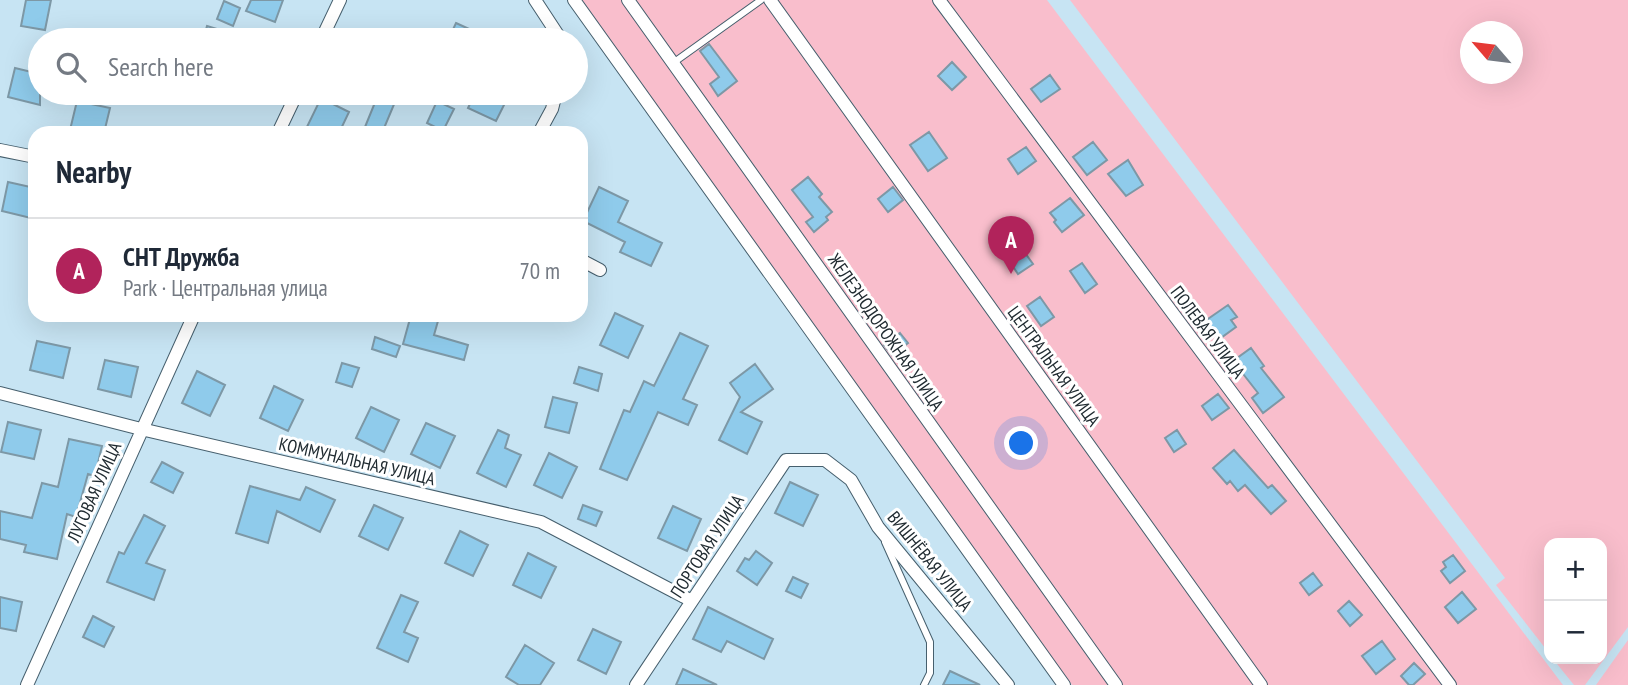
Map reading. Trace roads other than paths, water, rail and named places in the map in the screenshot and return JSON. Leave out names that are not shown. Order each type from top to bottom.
[{"type":"street","points":[[327,28],[340,0]]},
{"type":"street","points":[[535,0],[553,28]]},
{"type":"street","points":[[574,0],[1064,685]]},
{"type":"street","name":"ЖЕЛЕЗНОДОРОЖНАЯ УЛИЦА","points":[[628,0],[1116,685]]},
{"type":"street","name":"ЦЕНТРАЛЬНАЯ УЛИЦА","points":[[770,0],[1261,685]]},
{"type":"street","name":"ПОЛЕВАЯ УЛИЦА","points":[[939,0],[1450,685]]},
{"type":"street","points":[[281,126],[291,105]]},
{"type":"street","points":[[543,126],[553,105]]},
{"type":"street","points":[[0,150],[28,156]]},
{"type":"street","points":[[588,264],[600,270]]},
{"type":"street","name":"ЛУГОВАЯ УЛИЦА","points":[[27,685],[191,322]]},
{"type":"street","name":"КОММУНАЛЬНАЯ УЛИЦА","points":[[0,393],[141,429],[541,522],[692,601]]},
{"type":"street","name":"ПОРТОВАЯ УЛИЦА","points":[[636,685],[786,460],[825,460]]},
{"type":"street","name":"ВИШНЁВАЯ УЛИЦА","points":[[825,460],[851,480],[878,527],[1002,682]]},
{"type":"lane","points":[[673,63],[761,0]]},
{"type":"lane","points":[[878,527],[930,642],[930,673],[924,685]]},
{"type":"place","name":"СНТ Дружба","points":[[1011,274]]}]
